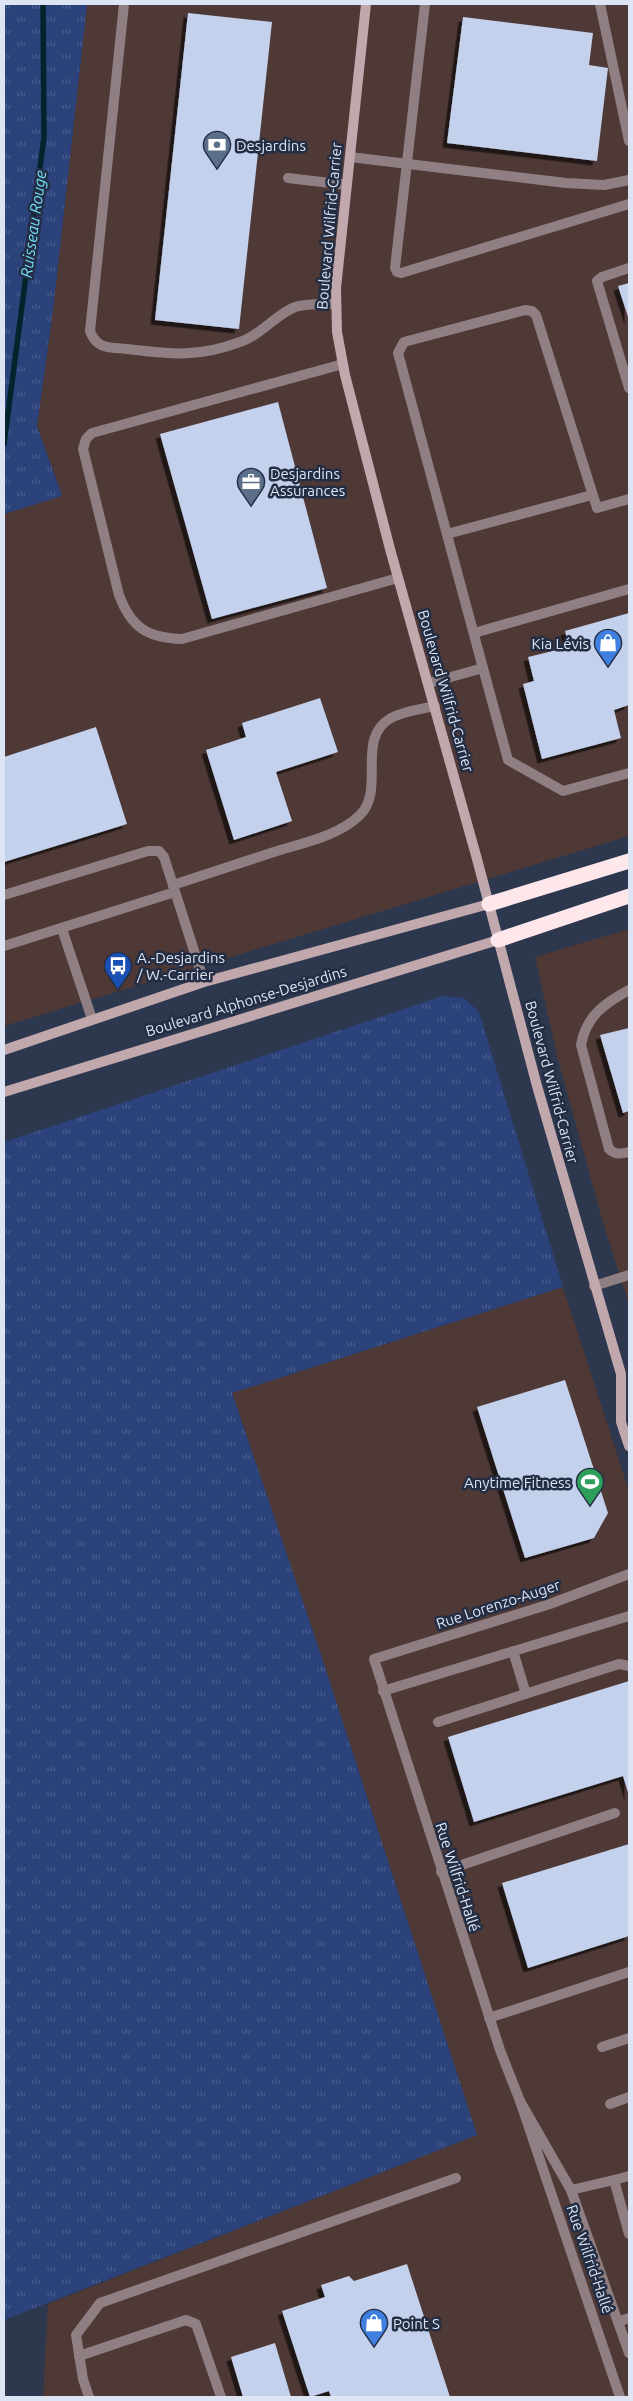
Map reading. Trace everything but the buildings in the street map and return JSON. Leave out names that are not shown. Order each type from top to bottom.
[{"type":"highway","points":[[488,904],[629,861]]},
{"type":"highway","points":[[498,940],[629,896]]},
{"type":"street","points":[[124,4],[90,331],[93,341],[100,346],[183,355],[241,342],[261,331],[293,308],[307,304],[336,304]]},
{"type":"street","name":"Boulevard Wilfrid-Carrier","points":[[366,4],[336,304],[337,332],[343,364],[398,578],[435,706],[594,1286],[621,1374],[629,1387]]},
{"type":"street","points":[[425,4],[394,268],[397,272],[629,204]]},
{"type":"street","points":[[600,4],[629,141]]},
{"type":"street","points":[[350,157],[566,182],[604,185],[629,180]]},
{"type":"street","points":[[288,178],[347,185]]},
{"type":"street","points":[[629,268],[602,277],[597,281],[629,388]]},
{"type":"street","points":[[629,499],[597,508],[536,315],[532,311],[525,310],[404,342],[398,353],[508,760],[563,790],[629,774]]},
{"type":"street","points":[[343,364],[92,433],[86,439],[83,449],[119,595],[126,614],[136,625],[152,635],[169,639],[182,639],[398,578]]},
{"type":"street","points":[[447,534],[592,495]]},
{"type":"street","points":[[474,633],[629,589]]},
{"type":"street","points":[[428,683],[482,668]]},
{"type":"street","points":[[4,946],[62,928],[327,835],[360,815],[366,807],[370,792],[374,741],[382,725],[392,717],[435,706]]},
{"type":"street","points":[[4,895],[148,851],[159,851],[164,857],[204,982]]},
{"type":"street","name":"Boulevard Alphonse-Desjardins","points":[[4,1050],[204,982],[488,904]]},
{"type":"street","points":[[62,928],[92,1019]]},
{"type":"street","name":"Boulevard Alphonse-Desjardins","points":[[4,1092],[498,940]]},
{"type":"street","points":[[629,990],[594,1014],[583,1034],[581,1045],[609,1149],[613,1153],[629,1152]]},
{"type":"street","points":[[594,1286],[629,1274]]},
{"type":"street","name":"Boulevard Wilfrid-Carrier","points":[[621,1374],[621,1422],[629,1446]]},
{"type":"street","name":"Rue Lorenzo-Auger","points":[[374,1659],[550,1604],[629,1574]]},
{"type":"street","points":[[383,1691],[629,1616]]},
{"type":"street","points":[[513,1651],[526,1694]]},
{"type":"street","name":"Rue Wilfrid-Hallé","points":[[374,1659],[489,2018],[520,2102],[620,2397]]},
{"type":"street","points":[[438,1722],[619,1664],[629,1666]]},
{"type":"street","points":[[441,1872],[615,1814]]},
{"type":"street","points":[[489,2018],[629,1972]]},
{"type":"street","points":[[602,2047],[629,2038]]},
{"type":"street","points":[[610,2104],[629,2097]]},
{"type":"street","name":"Rue Wilfrid-Hallé","points":[[520,2102],[571,2190],[629,2353]]},
{"type":"street","points":[[571,2190],[629,2176]]},
{"type":"street","points":[[89,2397],[76,2335],[100,2303],[456,2178]]},
{"type":"street","points":[[614,2180],[629,2234]]},
{"type":"street","points":[[618,2322],[629,2318]]},
{"type":"street","points":[[79,2356],[186,2320],[196,2324],[221,2397]]},
{"type":"shaded area","points":[[87,4],[629,4],[629,836],[4,1026],[4,514],[62,495],[37,426],[53,310]]},
{"type":"shaded area","points":[[629,929],[629,1305],[602,1219],[557,1056],[535,957]]},
{"type":"shaded area","points":[[563,1287],[629,1491],[629,2397],[43,2397],[48,2304],[477,2135],[319,1649],[232,1393]]},
{"type":"green space","points":[[4,4],[87,4],[53,310],[37,426],[62,496],[4,514]]},
{"type":"green space","points":[[443,996],[464,998],[479,1012],[563,1287],[232,1393],[319,1649],[477,2135],[4,2320],[4,1142]]},
{"type":"waterway","name":"Ruisseau Rouge","points":[[4,444],[44,137],[43,4]]},
{"type":"place","name":"Desjardins","points":[[217,169]]},
{"type":"place","name":"Desjardins Assurances","points":[[251,506]]},
{"type":"place","name":"Kia Lévis","points":[[608,667]]},
{"type":"place","name":"A.-Desjardins / W.-Carrier","points":[[118,990]]},
{"type":"place","name":"Anytime Fitness","points":[[590,1506]]},
{"type":"place","name":"Point S","points":[[374,2347]]}]
